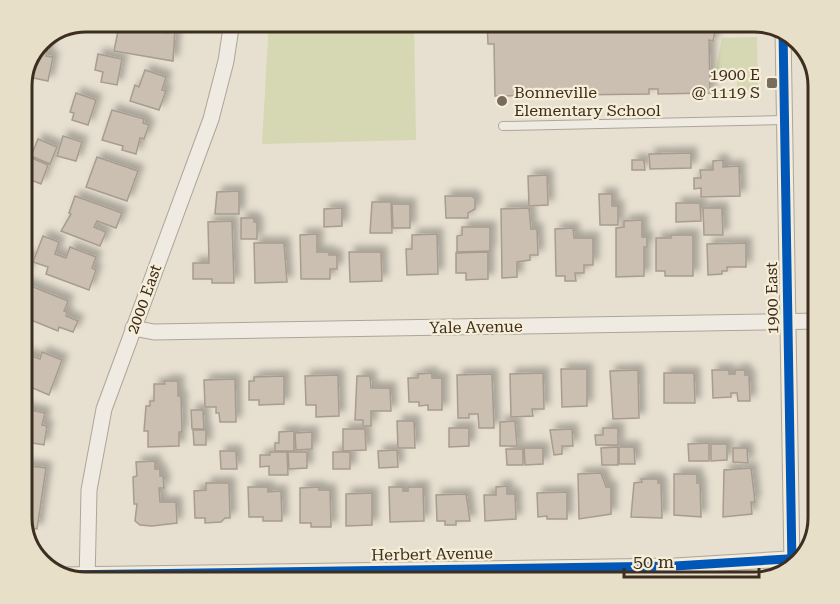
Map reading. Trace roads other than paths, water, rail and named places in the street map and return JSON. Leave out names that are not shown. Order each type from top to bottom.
[{"type":"street","name":"2000 East","points":[[87,572],[89,490],[98,435],[133,328],[211,119],[226,61],[230,32]]},
{"type":"street","name":"1900 East","points":[[783,40],[788,322],[796,553]]},
{"type":"street","name":"Yale Avenue","points":[[133,328],[154,332],[808,321]]},
{"type":"street","name":"Herbert Avenue","points":[[397,572],[663,566],[788,560]]},
{"type":"lane","points":[[503,126],[784,120]]},
{"type":"place","name":"1900 E @ 1119 S","points":[[772,83]]},
{"type":"place","name":"Bonneville Elementary School","points":[[502,101]]}]
